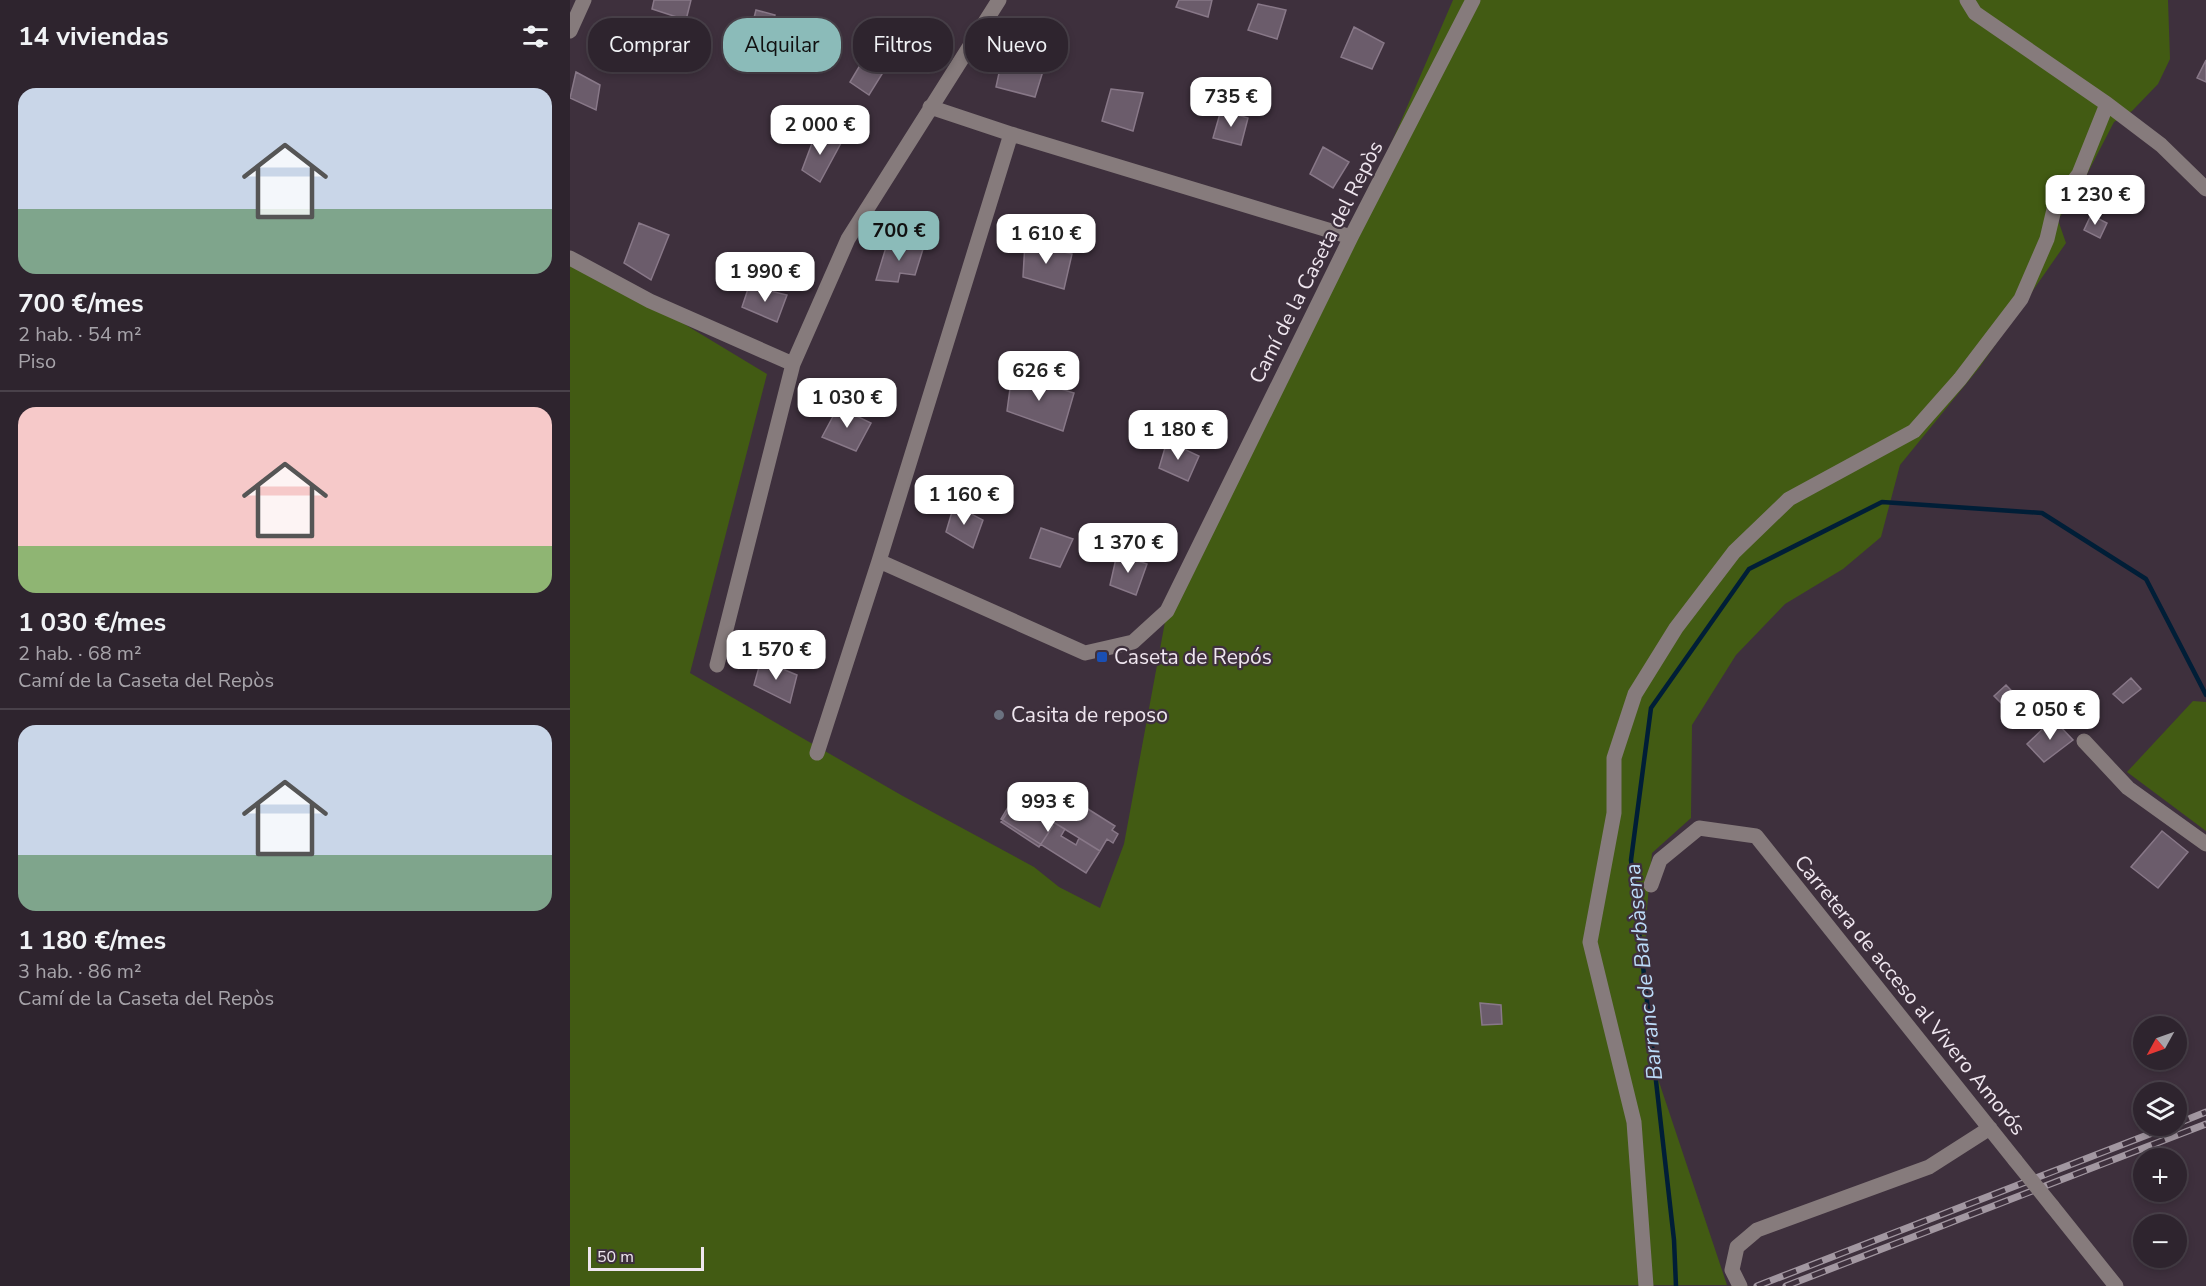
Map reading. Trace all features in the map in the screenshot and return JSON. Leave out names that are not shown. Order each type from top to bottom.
[{"type":"street","points":[[570,31],[584,0]]},
{"type":"street","points":[[717,665],[793,364],[848,239],[999,0]]},
{"type":"street","name":"Camí de la Caseta del Repòs","points":[[879,561],[1086,653],[1133,642],[1167,611],[1351,237],[1473,0]]},
{"type":"street","points":[[1967,0],[1975,13],[2107,104],[2161,145],[2206,189]]},
{"type":"street","points":[[1646,1286],[1634,1122],[1590,942],[1614,813],[1614,758],[1635,694],[1676,628],[1734,552],[1788,499],[1914,431],[1960,379],[2021,299],[2047,239],[2055,204],[2079,174],[2107,104]]},
{"type":"street","points":[[930,107],[1011,134],[1351,237]]},
{"type":"street","points":[[817,753],[1011,134]]},
{"type":"street","points":[[570,258],[650,301],[793,364]]},
{"type":"street","points":[[2084,741],[2128,789],[2206,844]]},
{"type":"street","name":"Carretera de acceso al Vivero Amorós","points":[[1651,885],[1660,860],[1699,828],[1756,836],[2116,1286]]},
{"type":"street","points":[[1740,1286],[1732,1270],[1737,1246],[1757,1230],[1929,1167],[1990,1128]]},
{"type":"green space","points":[[1453,0],[2168,0],[2170,59],[2158,84],[2132,111],[2114,122],[2086,176],[2058,220],[2066,243],[1979,368],[1900,465],[1881,537],[1843,569],[1785,604],[1736,655],[1692,725],[1691,818],[1652,853],[1646,920],[1645,1040],[1727,1285],[570,1286],[570,255],[767,374],[690,673],[901,795],[1034,867],[1059,887],[1100,908],[1124,844],[1167,611],[1351,237]]},
{"type":"green space","points":[[2193,701],[2206,702],[2206,831],[2127,772]]},
{"type":"building","points":[[654,0],[691,0],[686,18],[652,9]]},
{"type":"building","points":[[1179,0],[1212,0],[1208,17],[1176,7]]},
{"type":"building","points":[[1258,4],[1286,10],[1277,39],[1248,30]]},
{"type":"building","points":[[756,10],[775,15],[774,18],[754,18]]},
{"type":"building","points":[[1354,27],[1384,43],[1372,69],[1341,57]]},
{"type":"building","points":[[2206,60],[2206,82],[2197,78]]},
{"type":"building","points":[[576,72],[600,85],[596,110],[570,98]]},
{"type":"building","points":[[856,72],[883,72],[869,95],[850,82]]},
{"type":"building","points":[[999,72],[1043,72],[1035,97],[996,87]]},
{"type":"building","points":[[1111,89],[1143,93],[1133,131],[1102,121]]},
{"type":"building","points":[[1221,110],[1248,118],[1241,145],[1213,138]]},
{"type":"building","points":[[817,130],[841,143],[820,182],[802,170]]},
{"type":"building","points":[[1323,147],[1349,162],[1333,188],[1310,174]]},
{"type":"building","points":[[2091,215],[2107,223],[2100,238],[2084,230]]},
{"type":"building","points":[[639,223],[669,235],[651,280],[624,263]]},
{"type":"building","points":[[1025,242],[1072,254],[1064,289],[1023,277]]},
{"type":"building","points":[[887,244],[923,249],[915,275],[900,273],[898,282],[876,280]]},
{"type":"building","points":[[749,286],[787,295],[777,322],[742,307]]},
{"type":"building","points":[[1012,374],[1074,393],[1063,431],[1007,411]]},
{"type":"building","points":[[838,407],[871,423],[856,451],[822,437]]},
{"type":"building","points":[[1167,441],[1199,456],[1188,481],[1159,468]]},
{"type":"building","points":[[954,505],[983,520],[973,548],[946,532]]},
{"type":"building","points":[[1041,528],[1073,539],[1060,567],[1030,558]]},
{"type":"building","points":[[1117,554],[1147,564],[1136,595],[1110,585]]},
{"type":"building","points":[[761,660],[797,675],[790,703],[754,685]]},
{"type":"building","points":[[2131,678],[2141,689],[2123,703],[2113,694]]},
{"type":"building","points":[[2006,685],[2033,713],[2020,722],[1994,696]]},
{"type":"building","points":[[2053,719],[2073,740],[2044,762],[2027,744]]},
{"type":"building","points":[[1061,792],[1115,826],[1112,830],[1118,834],[1113,843],[1107,839],[1100,851],[1045,817]]},
{"type":"building","points":[[1016,794],[1048,813],[1045,817],[1065,829],[1061,836],[1076,845],[1079,838],[1100,851],[1086,873],[1001,819]]},
{"type":"building","points":[[1015,801],[1053,826],[1039,847],[1001,822]]},
{"type":"building","points":[[2162,831],[2188,852],[2158,888],[2131,867]]},
{"type":"building","points":[[1480,1003],[1501,1005],[1502,1024],[1482,1025]]},
{"type":"waterway","name":"Barranc de Barbàsena","points":[[1676,1286],[1674,1240],[1631,860],[1651,708],[1749,569],[1882,502],[2042,513],[2146,579],[2206,695]]},
{"type":"railway","points":[[2187,1120],[2206,1112]]},
{"type":"railway","points":[[1786,1286],[2206,1124]]},
{"type":"railway","points":[[1757,1286],[2145,1136]]},
{"type":"place","name":"Caseta de Repós","points":[[1102,657]]},
{"type":"place","name":"Casita de reposo","points":[[999,715]]}]
